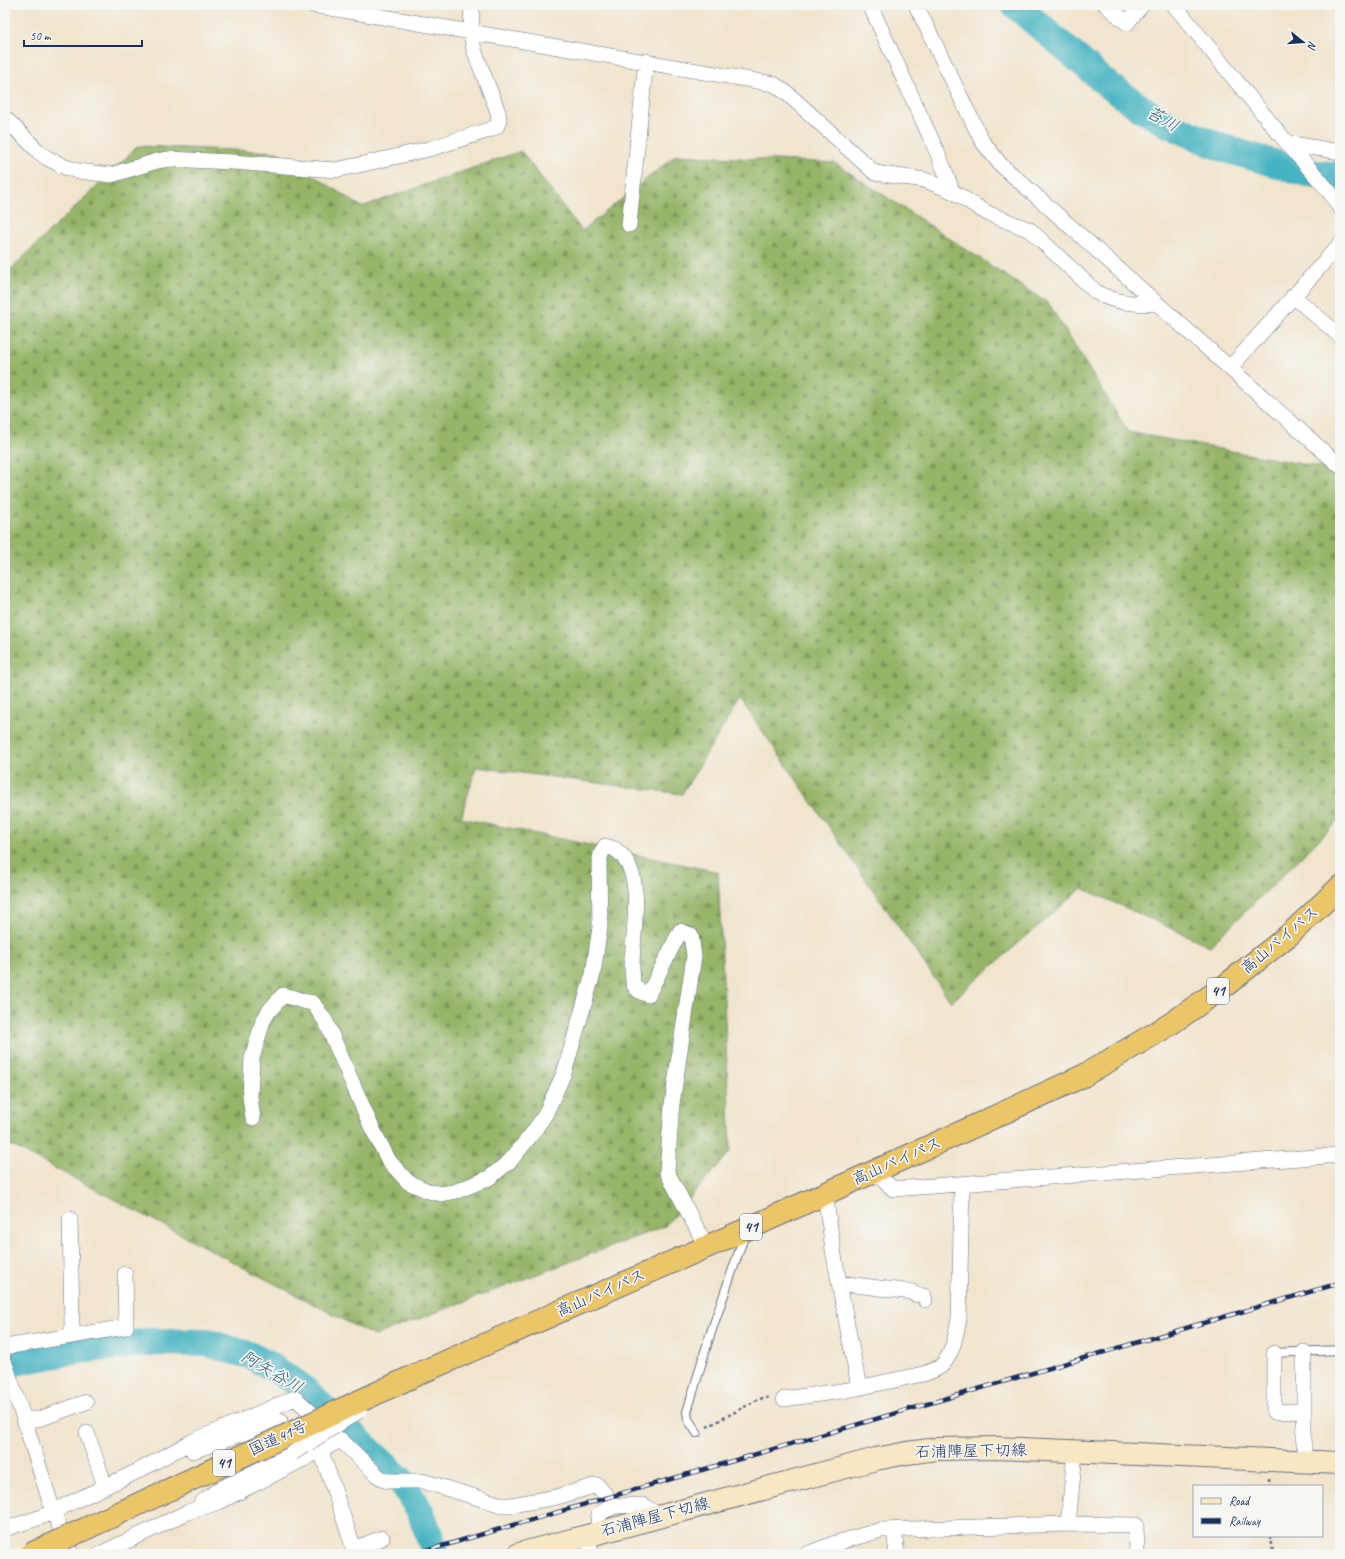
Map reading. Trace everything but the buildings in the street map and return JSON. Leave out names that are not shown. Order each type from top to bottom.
[{"type":"highway","name":"高山バイパス","points":[[418,1374],[747,1229],[1083,1076],[1169,1025],[1238,976],[1289,935],[1340,887]]},
{"type":"highway","points":[[280,1420],[372,1383],[418,1374]]},
{"type":"highway","name":"国道41号","points":[[31,1554],[418,1374]]},
{"type":"main road","name":"石浦陣屋下切線","points":[[519,1554],[592,1541],[659,1516],[906,1452],[997,1448],[1075,1453],[1340,1463]]},
{"type":"street","points":[[312,5],[774,84],[788,94],[875,173],[925,180],[952,191],[987,212],[1030,230],[1096,292],[1118,302],[1156,304]]},
{"type":"street","points":[[5,118],[47,158],[65,167],[90,174],[111,175],[157,161],[169,159],[334,170],[429,149],[497,126],[499,119],[498,112],[474,50],[471,33],[472,5]]},
{"type":"street","points":[[870,5],[942,163],[952,191]]},
{"type":"street","points":[[916,5],[982,141],[1000,164],[1340,466]]},
{"type":"street","points":[[1106,5],[1126,24],[1142,5]]},
{"type":"street","points":[[1174,5],[1287,143],[1300,156],[1329,191],[1340,208]]},
{"type":"street","points":[[629,225],[646,61]]},
{"type":"street","points":[[1287,143],[1340,152]]},
{"type":"street","points":[[1230,368],[1340,244]]},
{"type":"street","points":[[1293,296],[1340,336]]},
{"type":"street","points":[[253,1118],[250,1097],[252,1058],[263,1021],[269,1011],[283,995],[307,1002],[313,1002],[326,1022],[371,1126],[390,1161],[408,1182],[428,1191],[441,1194],[457,1191],[489,1178],[511,1160],[531,1135],[545,1115],[564,1073],[593,974],[600,927],[599,864],[601,854],[605,846],[616,849],[627,862],[634,881],[637,916],[632,957],[633,984],[638,991],[648,995],[680,931],[691,935],[694,956],[690,973],[672,1104],[667,1172],[706,1246]]},
{"type":"street","points":[[874,1172],[893,1189],[962,1185],[1340,1155]]},
{"type":"street","points":[[784,1399],[860,1388],[923,1374],[935,1370],[942,1365],[946,1359],[956,1333],[959,1318],[962,1185]]},
{"type":"street","points":[[825,1193],[839,1283],[860,1388]]},
{"type":"street","points":[[70,1218],[71,1336]]},
{"type":"street","points":[[5,1347],[126,1327],[125,1274]]},
{"type":"street","points":[[839,1283],[912,1292],[914,1294],[924,1296],[924,1300]]},
{"type":"street","points":[[1304,1352],[1304,1461]]},
{"type":"street","points":[[1274,1353],[1274,1412],[1303,1410]]},
{"type":"street","points":[[6,1368],[53,1511],[71,1554]]},
{"type":"street","points":[[188,1512],[218,1490],[293,1453],[418,1374]]},
{"type":"street","points":[[5,1529],[41,1517],[138,1471],[193,1441],[295,1398],[384,1480],[390,1482],[422,1481],[491,1502],[512,1506],[557,1497],[597,1485],[615,1506]]},
{"type":"street","points":[[24,1419],[39,1419],[86,1402]]},
{"type":"street","points":[[138,1471],[280,1420]]},
{"type":"street","points":[[87,1433],[105,1486]]},
{"type":"street","points":[[100,1554],[188,1512],[219,1502],[341,1440]]},
{"type":"street","points":[[321,1451],[354,1549],[382,1538]]},
{"type":"street","points":[[1068,1524],[1075,1453]]},
{"type":"street","points":[[592,1541],[599,1514],[615,1506],[643,1505],[659,1516]]},
{"type":"street","points":[[807,1554],[832,1544],[881,1530],[1068,1524],[1136,1525],[1137,1554]]},
{"type":"street","points":[[894,1530],[897,1554]]},
{"type":"lane","points":[[697,1433],[688,1419],[686,1412],[709,1338],[747,1229]]},
{"type":"lane","points":[[1274,1353],[1340,1350]]},
{"type":"path","points":[[697,1433],[759,1398],[780,1396],[784,1399]]},
{"type":"path","points":[[1271,1537],[1273,1554]]},
{"type":"green space","points":[[138,146],[277,152],[362,207],[521,151],[582,231],[676,155],[835,163],[1049,304],[1128,432],[1340,471],[1340,819],[1210,946],[1082,888],[951,1002],[740,699],[682,794],[476,767],[461,818],[718,872],[731,1151],[665,1226],[374,1336],[5,1142],[5,275]]},
{"type":"waterway","name":"苔川","points":[[1015,5],[1107,84],[1142,109],[1170,125],[1220,147],[1307,173],[1340,176]]},
{"type":"waterway","name":"阿矢谷川","points":[[5,1365],[78,1350],[153,1342],[208,1343],[249,1355],[272,1367],[300,1386],[401,1480],[421,1513],[436,1554]]},
{"type":"railway","points":[[415,1554],[1340,1283]]}]
